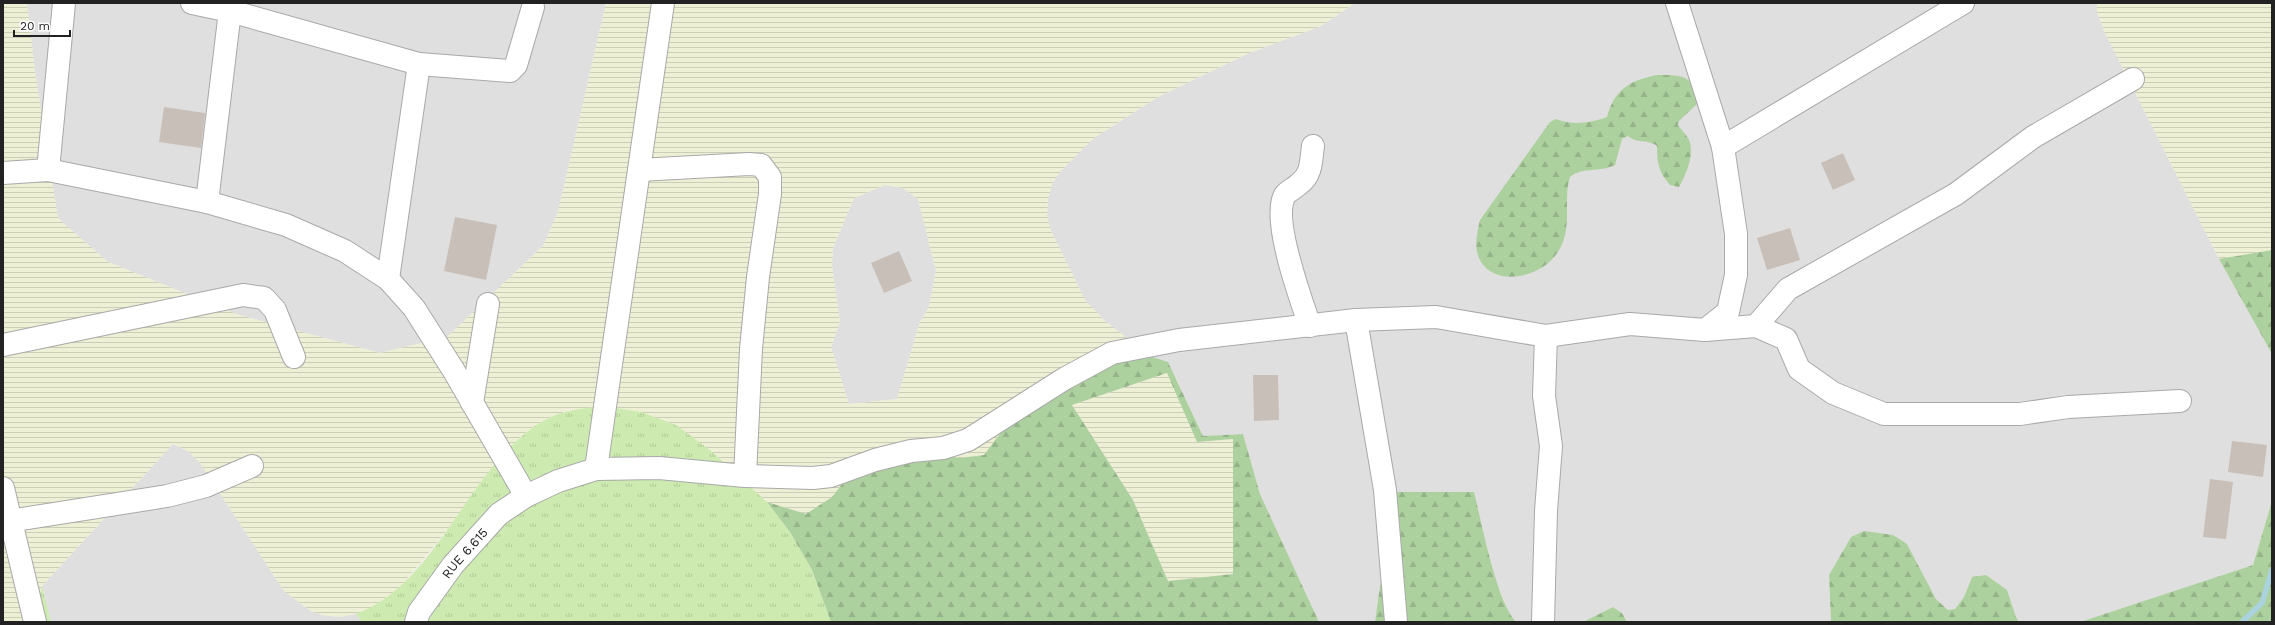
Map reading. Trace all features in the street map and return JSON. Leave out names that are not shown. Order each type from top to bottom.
[{"type":"street","points":[[48,170],[64,3]]},
{"type":"street","points":[[192,3],[230,11],[419,64],[510,71],[516,65],[534,7]]},
{"type":"street","points":[[596,469],[663,3]]},
{"type":"street","points":[[1677,3],[1723,147],[1736,234],[1736,275],[1728,312],[1705,330]]},
{"type":"street","points":[[1723,147],[1963,3]]},
{"type":"street","points":[[207,202],[230,11]]},
{"type":"street","points":[[388,279],[419,64]]},
{"type":"street","points":[[2133,78],[2033,137],[1956,194],[1788,289],[1756,326],[1786,340],[1800,369],[1833,393],[1884,414],[2020,414],[2068,408],[2180,401]]},
{"type":"street","points":[[1310,326],[1291,266],[1280,208],[1285,194],[1304,181],[1310,170],[1313,146]]},
{"type":"street","points":[[639,170],[749,164],[761,165],[770,177],[770,194],[758,277],[751,349],[745,476]]},
{"type":"street","points":[[3,173],[48,170],[207,202],[286,225],[346,251],[388,279],[414,308],[472,403],[526,496]]},
{"type":"street","points":[[3,345],[243,296],[264,298],[275,310],[294,357]]},
{"type":"street","points":[[472,403],[488,304]]},
{"type":"street","name":"RUE 6.615","points":[[416,622],[419,612],[453,565],[499,514],[526,496],[558,481],[596,469],[660,468],[745,476],[813,478],[831,476],[875,460],[911,451],[943,448],[968,440],[983,433],[1064,379],[1112,353],[1179,340],[1356,320],[1436,317],[1546,336],[1630,324],[1705,330],[1756,326]]},
{"type":"street","points":[[1356,320],[1385,490],[1396,622]]},
{"type":"street","points":[[1543,622],[1546,511],[1551,446],[1544,396],[1546,336]]},
{"type":"street","points":[[8,522],[167,496],[206,486],[252,466]]},
{"type":"street","points":[[3,488],[8,522],[35,622]]},
{"type":"shaded area","points":[[27,3],[606,3],[558,212],[543,246],[447,337],[380,353],[239,315],[108,262],[57,218],[35,72]]},
{"type":"shaded area","points":[[1355,3],[2097,3],[2097,12],[2104,31],[2219,259],[2272,354],[2272,501],[2253,565],[2080,622],[2019,622],[2007,590],[1972,577],[1964,597],[1955,609],[1948,610],[1936,599],[1907,544],[1851,537],[1829,575],[1831,622],[1627,622],[1622,613],[1613,607],[1583,622],[1516,622],[1510,615],[1498,586],[1393,492],[1375,622],[1319,622],[1260,494],[1243,434],[1203,436],[1177,380],[1105,321],[1085,300],[1051,231],[1047,216],[1048,199],[1052,184],[1060,172],[1078,152],[1094,138],[1158,97],[1247,54],[1321,26]]},
{"type":"shaded area","points":[[885,185],[903,188],[918,199],[936,271],[929,307],[920,322],[897,399],[849,404],[831,347],[840,322],[832,266],[833,248],[854,198]]},
{"type":"shaded area","points":[[173,444],[188,451],[200,463],[284,591],[311,611],[322,615],[339,617],[356,614],[362,622],[51,622],[42,586]]},
{"type":"green space","points":[[3,3],[27,3],[35,72],[58,218],[108,262],[239,315],[380,353],[447,337],[543,246],[558,212],[606,3],[1355,3],[1321,26],[1247,54],[1158,97],[1094,138],[1060,172],[1052,184],[1048,199],[1047,216],[1051,231],[1085,300],[1105,321],[1131,341],[1002,431],[984,455],[960,458],[929,454],[849,475],[832,497],[806,514],[767,502],[710,450],[572,409],[544,420],[521,436],[436,544],[399,588],[371,608],[356,614],[339,617],[322,615],[311,611],[284,591],[200,463],[188,451],[173,444],[42,586],[33,622],[3,622]],"holes":[[[885,185],[903,188],[918,199],[936,271],[929,307],[920,322],[897,399],[849,404],[831,347],[840,322],[832,266],[833,248],[854,198]]]},
{"type":"green space","points":[[2097,3],[2272,3],[2272,250],[2219,259],[2104,31],[2097,12]]},
{"type":"green space","points":[[1657,75],[1682,77],[1691,82],[1699,93],[1697,104],[1679,121],[1678,125],[1687,136],[1691,146],[1687,171],[1679,187],[1670,185],[1663,176],[1657,158],[1657,146],[1635,140],[1628,136],[1622,139],[1615,165],[1603,169],[1586,170],[1570,177],[1567,196],[1565,237],[1555,256],[1548,263],[1529,274],[1518,276],[1507,277],[1497,275],[1488,270],[1481,262],[1476,246],[1480,220],[1550,122],[1556,119],[1582,123],[1607,117],[1614,100],[1624,88],[1631,83]]},
{"type":"green space","points":[[2272,250],[2272,354],[2219,259]]},
{"type":"green space","points":[[1149,356],[1168,362],[1203,436],[1243,434],[1260,494],[1319,622],[831,622],[812,570],[790,532],[767,502],[806,514],[832,497],[849,475],[929,454],[960,458],[984,455],[1002,431],[1075,370]],"holes":[[[1167,373],[1197,442],[1233,439],[1233,574],[1168,581],[1133,500],[1072,405]]]},
{"type":"green space","points":[[1168,373],[1197,442],[1233,439],[1233,574],[1168,581],[1133,500],[1072,405]]},
{"type":"green space","points":[[604,406],[641,412],[676,425],[710,450],[767,502],[790,532],[812,570],[831,622],[362,622],[356,614],[385,598],[410,577],[453,522],[494,465],[517,441],[550,417],[565,412]]},
{"type":"green space","points":[[1393,492],[1474,492],[1490,561],[1496,580],[1502,597],[1516,622],[1375,622]]},
{"type":"green space","points":[[2272,501],[2272,622],[2080,622],[2253,565]]},
{"type":"green space","points":[[1864,531],[1893,535],[1907,544],[1936,599],[1948,610],[1955,609],[1964,597],[1972,577],[1986,575],[2007,590],[2019,622],[1831,622],[1829,575],[1851,537]]},
{"type":"green space","points":[[42,586],[51,622],[33,622]]},
{"type":"green space","points":[[1613,607],[1622,613],[1627,622],[1583,622]]},
{"type":"building","points":[[164,107],[205,113],[201,148],[159,142]]},
{"type":"building","points":[[1843,153],[1855,180],[1833,190],[1821,163]]},
{"type":"building","points":[[455,217],[497,225],[486,280],[444,271]]},
{"type":"building","points":[[1790,228],[1800,260],[1767,270],[1757,238]]},
{"type":"building","points":[[899,251],[912,281],[884,293],[871,263]]},
{"type":"building","points":[[1253,375],[1278,375],[1279,420],[1254,421]]},
{"type":"building","points":[[2232,441],[2267,445],[2263,477],[2228,472]]},
{"type":"building","points":[[2210,479],[2233,482],[2226,539],[2203,537]]},
{"type":"waterway","points":[[2242,622],[2262,603],[2272,570]]}]
